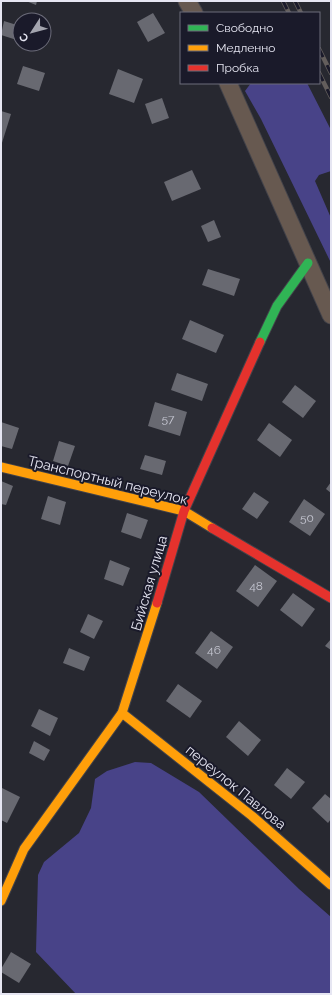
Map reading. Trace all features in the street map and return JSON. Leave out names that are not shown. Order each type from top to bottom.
[{"type":"street","points":[[188,1],[194,12]]},
{"type":"street","points":[[228,84],[331,315]]},
{"type":"street","name":"Бийская улица","points":[[1,901],[24,849],[122,713],[150,628],[184,511],[277,306],[308,263]]},
{"type":"street","name":"Транспортный переулок","points":[[1,467],[184,511],[331,598]]},
{"type":"street","name":"переулок Павлова","points":[[122,713],[252,816],[331,885]]},
{"type":"shaded area","points":[[250,84],[308,84],[331,130],[331,171],[319,175],[315,181],[331,218],[331,263],[261,119],[245,91]]},
{"type":"shaded area","points":[[135,762],[151,763],[199,792],[299,889],[331,917],[331,994],[76,994],[36,952],[38,875],[44,862],[79,833],[91,808],[95,779],[107,771]]},
{"type":"building","points":[[26,1],[37,1],[36,5]]},
{"type":"building","points":[[153,13],[165,33],[148,42],[137,22]]},
{"type":"building","points":[[4,21],[12,24],[12,38],[1,35]]},
{"type":"building","points":[[23,66],[45,73],[39,91],[17,84]]},
{"type":"building","points":[[118,69],[143,79],[134,103],[109,94]]},
{"type":"building","points":[[162,98],[169,118],[152,124],[145,104]]},
{"type":"building","points":[[1,111],[11,114],[1,146]]},
{"type":"building","points":[[192,170],[201,189],[172,201],[164,182]]},
{"type":"building","points":[[214,220],[221,237],[208,242],[201,226]]},
{"type":"building","points":[[208,269],[240,279],[234,296],[202,285]]},
{"type":"building","points":[[190,320],[224,335],[216,353],[182,339]]},
{"type":"building","points":[[177,373],[208,384],[202,401],[171,390]]},
{"type":"building","points":[[295,385],[316,401],[303,418],[282,402]]},
{"type":"building","points":[[155,402],[187,412],[180,436],[148,426]]},
{"type":"building","points":[[1,422],[19,428],[12,449],[1,446]]},
{"type":"building","points":[[269,423],[292,440],[280,457],[257,440]]},
{"type":"building","points":[[59,441],[75,446],[68,466],[53,461]]},
{"type":"building","points":[[145,455],[166,461],[162,475],[140,469]]},
{"type":"building","points":[[1,481],[13,486],[6,505],[1,504]]},
{"type":"building","points":[[331,482],[331,493],[326,489]]},
{"type":"building","points":[[254,492],[269,502],[257,519],[242,509]]},
{"type":"building","points":[[48,496],[66,502],[60,525],[41,519]]},
{"type":"building","points":[[304,499],[325,514],[310,536],[289,522]]},
{"type":"building","points":[[127,513],[148,520],[141,539],[121,532]]},
{"type":"building","points":[[110,560],[130,568],[123,586],[104,579]]},
{"type":"building","points":[[255,565],[277,581],[258,607],[236,591]]},
{"type":"building","points":[[293,593],[315,609],[302,627],[280,610]]},
{"type":"building","points":[[88,614],[103,621],[94,639],[80,632]]},
{"type":"building","points":[[211,631],[233,647],[217,669],[195,653]]},
{"type":"building","points":[[331,639],[331,650],[325,646]]},
{"type":"building","points":[[69,648],[90,657],[84,671],[63,663]]},
{"type":"building","points":[[178,684],[202,701],[190,718],[166,701]]},
{"type":"building","points":[[39,709],[58,718],[50,736],[31,726]]},
{"type":"building","points":[[239,721],[261,740],[248,756],[226,737]]},
{"type":"building","points":[[34,741],[50,750],[44,761],[29,753]]},
{"type":"building","points":[[287,768],[305,782],[291,799],[274,785]]},
{"type":"building","points":[[2,788],[20,797],[7,823],[1,820]]},
{"type":"building","points":[[325,794],[331,799],[331,819],[328,823],[312,808]]},
{"type":"building","points":[[11,952],[31,964],[19,983],[1,972],[1,969]]},
{"type":"railway","points":[[283,1],[288,12]]},
{"type":"railway","points":[[295,1],[300,12]]},
{"type":"railway","points":[[320,51],[331,73]]},
{"type":"railway","points":[[320,75],[331,97]]},
{"type":"traffic: fast","points":[[260,342],[277,306],[308,263]]},
{"type":"traffic: slow","points":[[1,467],[184,511],[212,528]]},
{"type":"traffic: slow","points":[[1,901],[24,849],[122,713],[157,603]]},
{"type":"traffic: slow","points":[[122,713],[252,816],[331,885]]},
{"type":"traffic: jam","points":[[157,603],[184,511],[260,342]]},
{"type":"traffic: jam","points":[[212,528],[331,598]]}]
